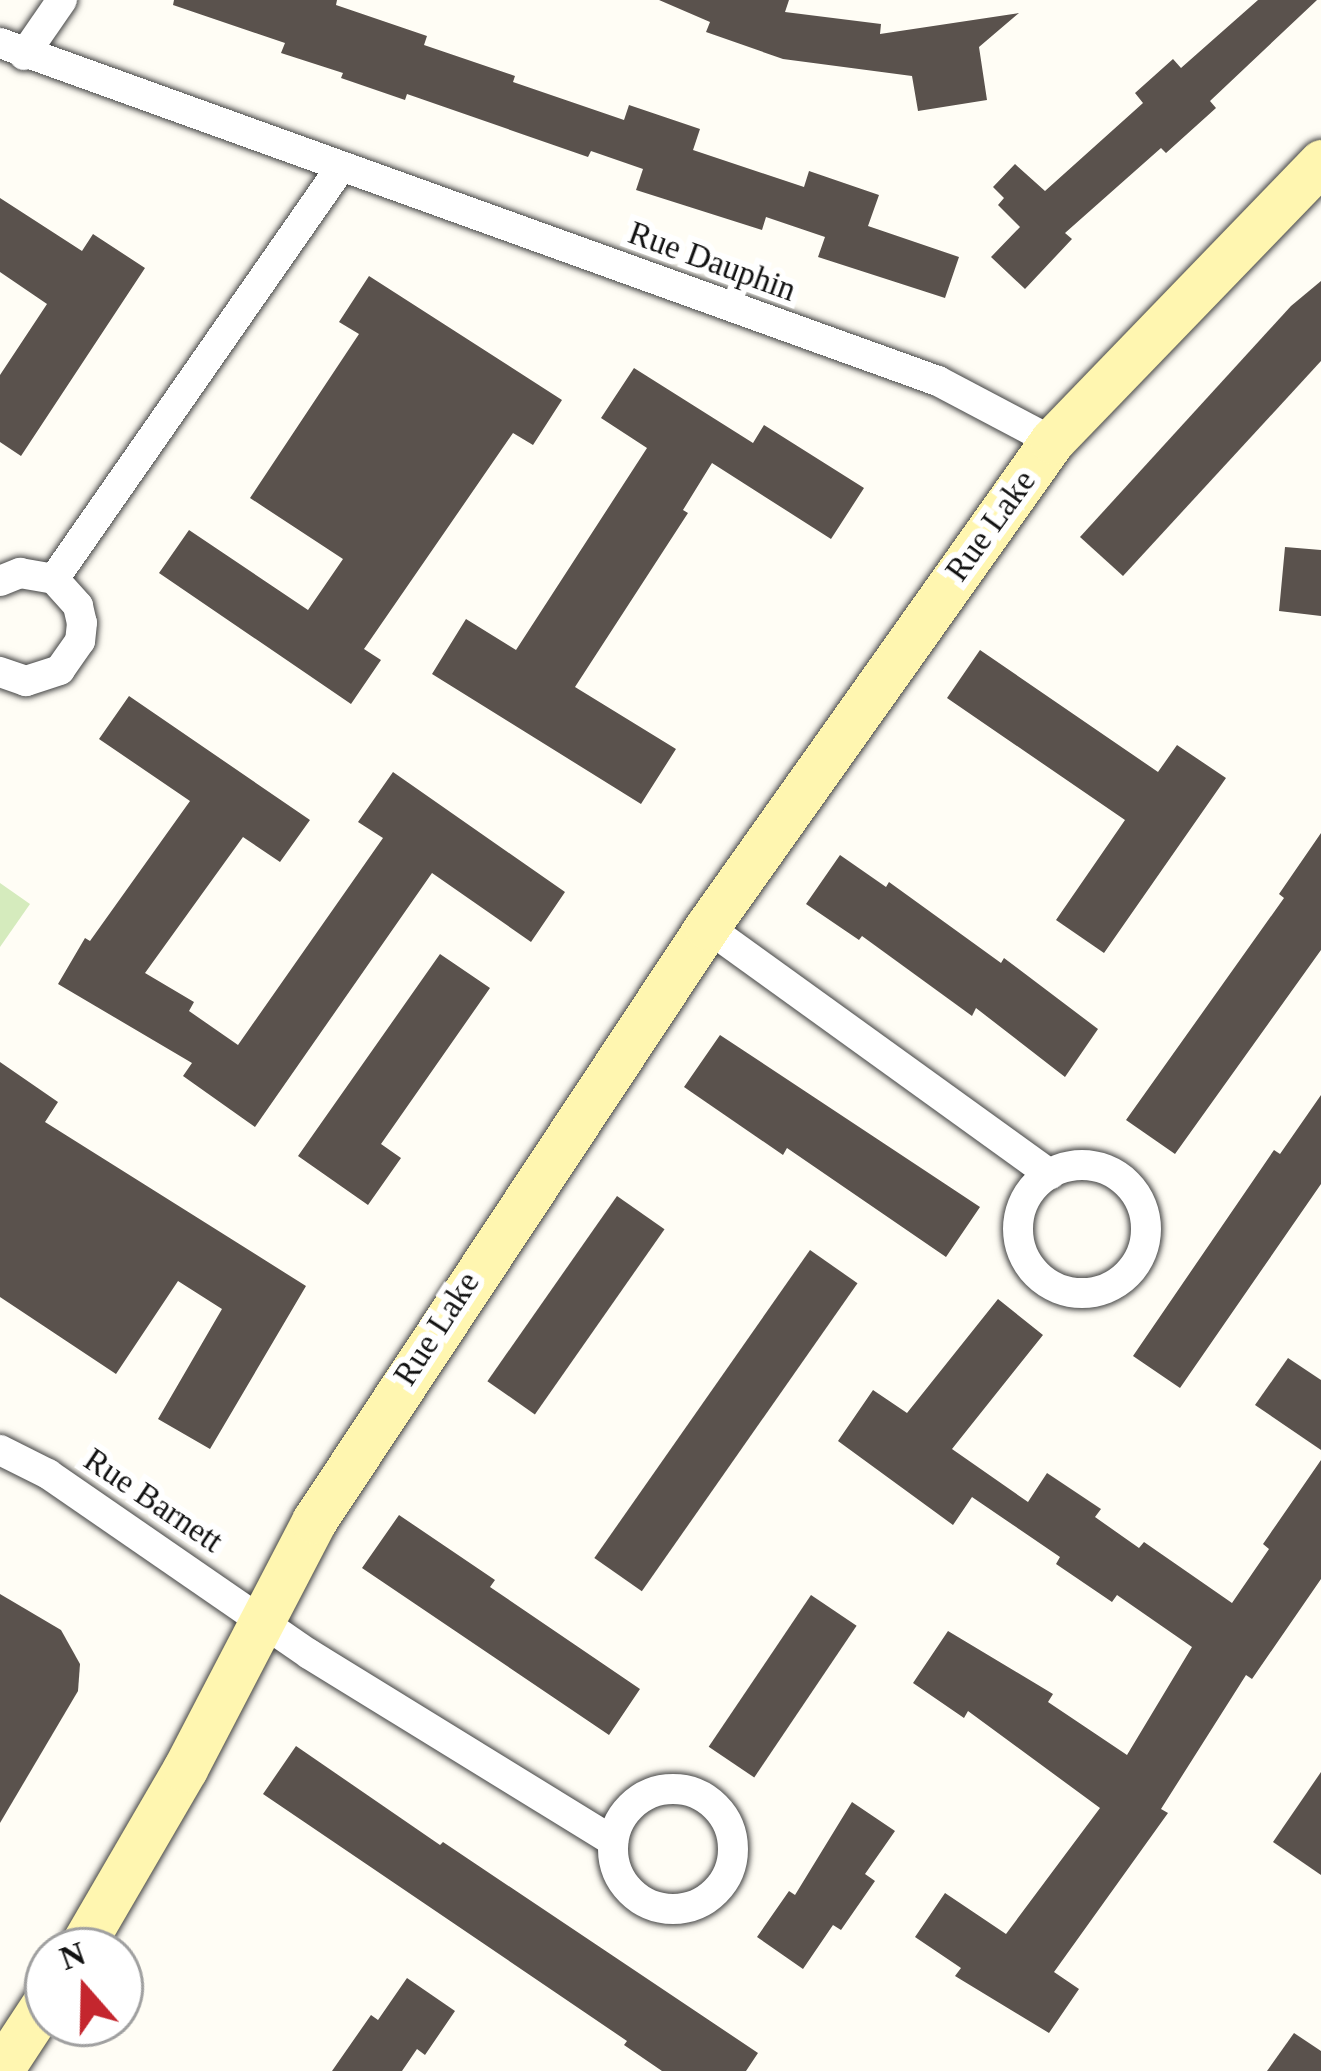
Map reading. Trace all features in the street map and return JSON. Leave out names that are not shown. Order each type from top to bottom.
[{"type":"street","points":[[12,49],[62,0]]},
{"type":"street","name":"Rue Dauphin","points":[[12,49],[938,381],[1052,441]]},
{"type":"street","name":"Rue Lake","points":[[93,1927],[175,1789],[302,1541],[386,1406],[707,927],[1052,441],[1321,162]]},
{"type":"street","points":[[55,579],[341,167]]},
{"type":"street","points":[[0,581],[20,573],[55,579],[78,606],[80,641],[72,657],[44,678],[26,681],[0,672]]},
{"type":"street","points":[[707,927],[1050,1174]]},
{"type":"street","points":[[1069,1166],[1109,1171],[1139,1199],[1146,1240],[1126,1276],[1109,1287],[1067,1291],[1047,1283],[1021,1249],[1022,1206],[1050,1174],[1069,1166]]},
{"type":"street","name":"Rue Barnett","points":[[0,1450],[48,1474],[261,1619]]},
{"type":"street","points":[[261,1619],[613,1841]]},
{"type":"street","points":[[687,1790],[721,1811],[734,1849],[722,1886],[707,1900],[669,1910],[633,1895],[613,1861],[613,1841],[631,1805],[648,1794],[687,1790]]},
{"type":"street","points":[[0,2071],[24,2034]]},
{"type":"green space","points":[[0,883],[30,904],[0,947]]},
{"type":"building","points":[[174,0],[337,0],[336,5],[427,36],[424,45],[515,76],[513,82],[624,120],[629,105],[700,129],[693,150],[804,187],[809,171],[879,195],[868,226],[959,257],[945,298],[818,257],[825,237],[766,217],[762,230],[636,190],[643,169],[591,151],[588,157],[407,94],[405,100],[341,78],[343,73],[281,53],[285,43],[173,5]]},
{"type":"building","points":[[659,0],[789,0],[785,12],[881,24],[880,34],[1019,13],[979,47],[987,100],[918,111],[912,76],[783,59],[706,32],[710,22]]},
{"type":"building","points":[[1258,0],[1317,0],[1210,101],[1216,108],[1166,153],[1161,148],[1065,233],[1072,239],[1025,289],[991,257],[1020,227],[998,205],[1004,198],[993,187],[1015,164],[1045,191],[1143,103],[1135,93],[1173,59],[1181,68]]},
{"type":"building","points":[[0,198],[82,251],[93,234],[145,268],[21,456],[0,442],[0,375],[47,304],[0,272]]},
{"type":"building","points":[[369,276],[562,400],[533,445],[513,433],[364,649],[381,660],[351,704],[159,573],[189,530],[308,610],[343,559],[250,498],[359,334],[339,322]]},
{"type":"building","points":[[1321,281],[1321,361],[1123,576],[1080,537],[1291,306]]},
{"type":"building","points":[[634,368],[753,443],[764,425],[864,488],[831,539],[712,463],[683,510],[688,513],[575,687],[676,749],[641,804],[432,674],[466,619],[516,650],[647,448],[601,418]]},
{"type":"building","points":[[1285,547],[1321,550],[1321,616],[1279,611]]},
{"type":"building","points":[[980,650],[1158,772],[1177,745],[1226,778],[1104,953],[1056,920],[1125,820],[947,698]]},
{"type":"building","points":[[129,696],[310,820],[280,862],[243,837],[145,973],[194,1002],[189,1011],[238,1045],[383,838],[358,822],[393,772],[565,892],[531,942],[432,873],[255,1127],[183,1076],[192,1063],[58,984],[85,938],[90,941],[190,801],[99,739]]},
{"type":"building","points":[[1321,833],[1321,950],[1175,1154],[1126,1120],[1284,898],[1279,894]]},
{"type":"building","points":[[840,855],[886,887],[889,882],[1001,963],[1004,958],[1098,1029],[1065,1077],[976,1008],[972,1016],[862,936],[859,940],[806,904]]},
{"type":"building","points":[[440,954],[490,988],[381,1144],[401,1158],[368,1205],[298,1156]]},
{"type":"building","points":[[720,1035],[980,1207],[946,1257],[787,1148],[783,1155],[684,1087]]},
{"type":"building","points":[[0,1062],[58,1102],[45,1122],[306,1286],[210,1449],[158,1419],[222,1309],[178,1281],[116,1374],[0,1297]]},
{"type":"building","points":[[1321,1095],[1321,1184],[1180,1388],[1133,1356],[1274,1150],[1280,1154]]},
{"type":"building","points":[[617,1196],[665,1229],[535,1414],[487,1381]]},
{"type":"building","points":[[810,1250],[858,1283],[642,1591],[594,1558]]},
{"type":"building","points":[[998,1299],[1043,1335],[952,1449],[1028,1502],[1047,1473],[1101,1509],[1095,1517],[1139,1548],[1144,1542],[1232,1603],[1269,1549],[1263,1544],[1321,1460],[1321,1579],[1252,1679],[1246,1675],[1161,1809],[1168,1813],[1054,1972],[1079,1989],[1049,2033],[955,1976],[961,1968],[915,1937],[945,1893],[1006,1934],[1100,1808],[968,1711],[964,1718],[913,1683],[948,1631],[1053,1694],[1048,1702],[1127,1755],[1192,1647],[1117,1595],[1112,1602],[1056,1564],[1060,1557],[972,1497],[953,1525],[838,1441],[873,1390],[907,1413]]},
{"type":"building","points":[[1288,1358],[1321,1380],[1321,1450],[1255,1405]]},
{"type":"building","points":[[399,1515],[495,1580],[490,1587],[640,1689],[609,1735],[362,1568]]},
{"type":"building","points":[[0,1594],[61,1630],[80,1664],[78,1691],[0,1823]]},
{"type":"building","points":[[811,1595],[857,1626],[754,1777],[709,1747]]},
{"type":"building","points":[[296,1746],[758,2053],[746,2071],[662,2071],[624,2045],[627,2041],[263,1794]]},
{"type":"building","points":[[1321,1772],[1321,1875],[1273,1842]]},
{"type":"building","points":[[852,1802],[895,1831],[865,1874],[875,1881],[841,1930],[833,1925],[803,1969],[757,1937],[789,1891],[795,1895]]},
{"type":"building","points":[[407,1978],[455,2011],[425,2055],[417,2049],[402,2071],[332,2071],[371,2015],[378,2020]]},
{"type":"building","points":[[1294,2033],[1321,2051],[1321,2071],[1267,2071]]}]
